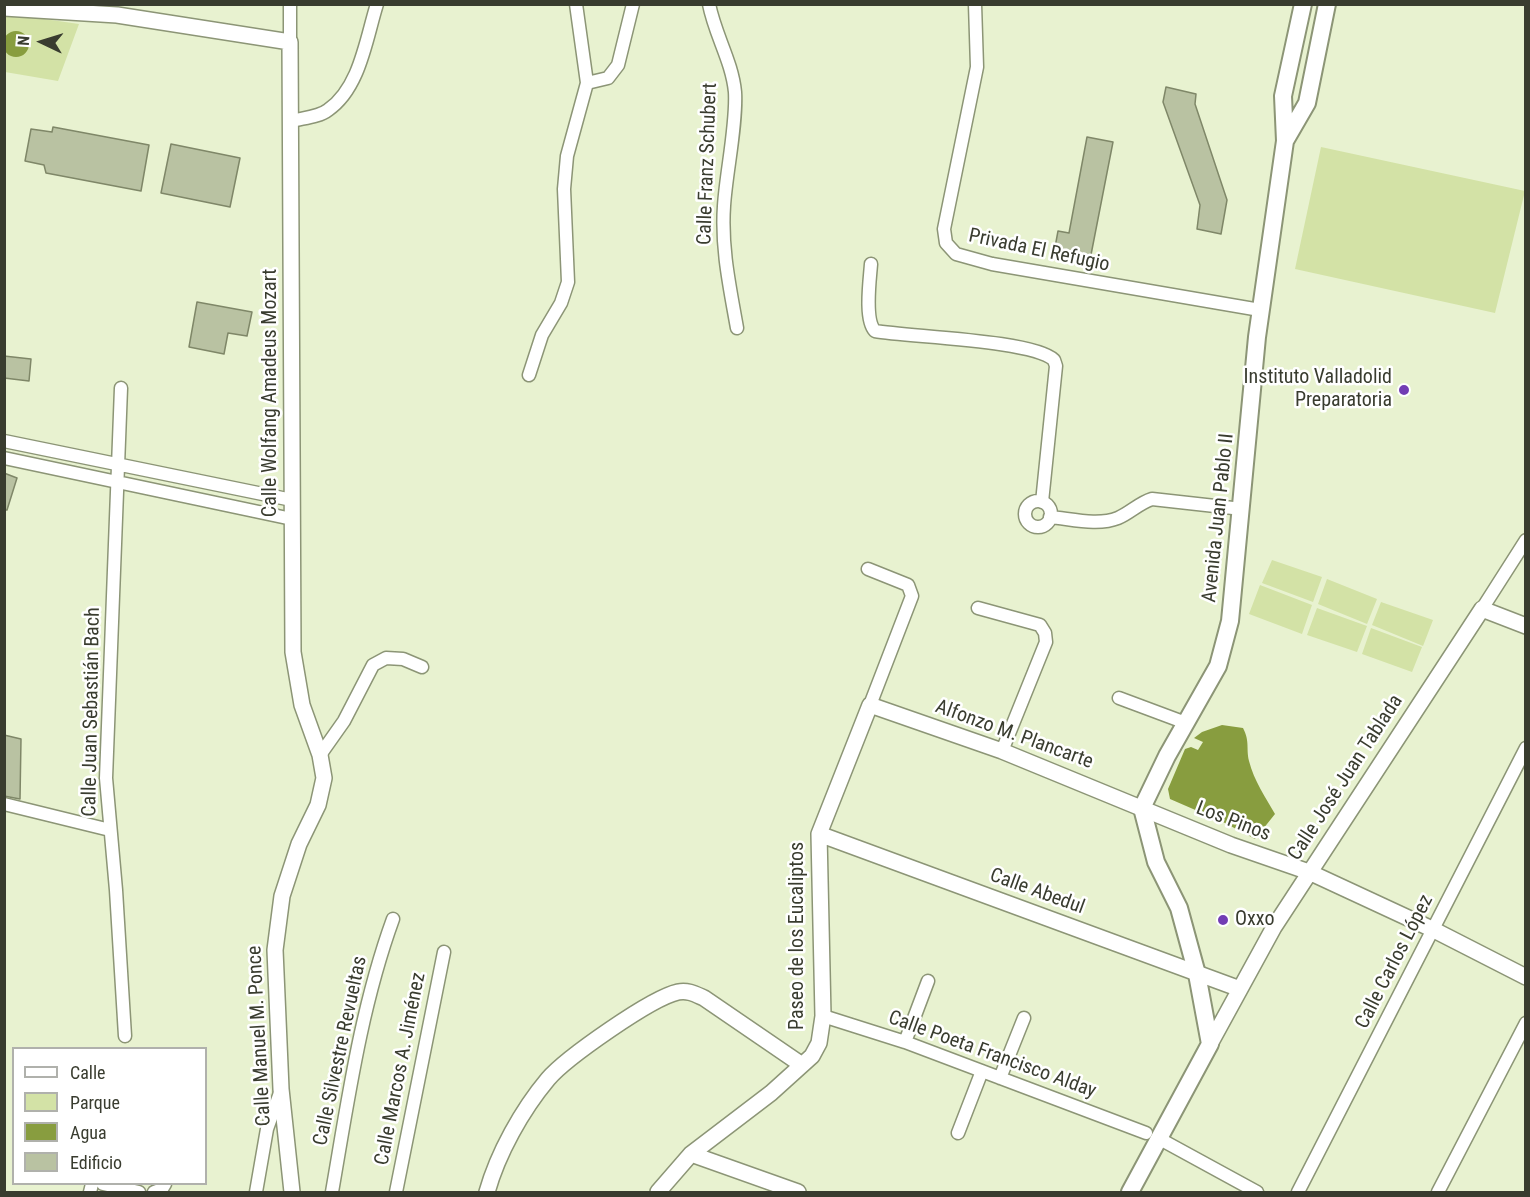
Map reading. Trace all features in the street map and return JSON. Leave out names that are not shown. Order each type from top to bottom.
[{"type":"main road","name":"Avenida Juan Pablo II","points":[[1142,808],[1218,666],[1230,621],[1260,310],[1285,141],[1282,96],[1303,4]]},
{"type":"main road","name":"Avenida Juan Pablo II","points":[[1285,141],[1308,103],[1328,4]]},
{"type":"main road","points":[[1142,808],[1156,862],[1179,908],[1197,974],[1210,1044]]},
{"type":"main road","name":"Calle José Juan Tablada","points":[[1130,1192],[1152,1135],[1210,1044]]},
{"type":"street","name":"Calle Wolfang Amadeus Mozart","points":[[290,4],[293,652],[302,705],[320,755],[324,778]]},
{"type":"street","points":[[292,121],[326,112],[343,98],[357,69],[377,4]]},
{"type":"street","points":[[529,375],[542,335],[561,303],[568,282],[564,189],[567,156],[587,83],[576,4]]},
{"type":"street","points":[[587,83],[608,78],[618,65],[633,4]]},
{"type":"street","name":"Calle Franz Schubert","points":[[710,4],[712,20],[730,68],[735,93],[724,208],[723,254],[737,328]]},
{"type":"street","name":"Privada El Refugio","points":[[975,4],[977,67],[944,229],[946,243],[956,254],[1047,275],[1260,310]]},
{"type":"street","points":[[4,8],[117,10],[290,42]]},
{"type":"street","points":[[871,264],[869,315],[870,326],[875,331],[971,340],[1040,352],[1054,360],[1056,366],[1042,502]]},
{"type":"street","name":"Calle Juan Sebastián Bach","points":[[121,388],[106,778],[125,1036]]},
{"type":"street","points":[[4,441],[292,500]]},
{"type":"street","points":[[4,458],[291,519]]},
{"type":"street","points":[[1050,517],[1104,522],[1120,517],[1143,502],[1152,500],[1242,509]]},
{"type":"street","points":[[1042,502],[1048,506],[1050,517],[1048,523],[1040,527],[1032,526],[1026,520],[1025,512],[1029,505],[1042,502]]},
{"type":"street","name":"Calle José Juan Tablada","points":[[1210,1044],[1274,927],[1526,540]]},
{"type":"street","points":[[868,568],[908,585],[912,596],[870,705]]},
{"type":"street","points":[[978,608],[1040,626],[1045,633],[1046,642],[1002,751]]},
{"type":"street","points":[[1482,609],[1526,626]]},
{"type":"street","points":[[320,755],[344,721],[373,665],[386,658],[403,659],[422,667]]},
{"type":"street","points":[[1119,698],[1186,723]]},
{"type":"street","name":"Alfonzo M. Plancarte","points":[[870,705],[1002,751],[1142,808]]},
{"type":"street","name":"Paseo de los Eucaliptos","points":[[658,1192],[691,1154],[771,1093],[812,1056],[819,1043],[823,1016],[819,834],[870,705]]},
{"type":"street","name":"Calle Carlos López","points":[[1298,1192],[1526,748]]},
{"type":"street","name":"Calle Manuel M. Ponce","points":[[292,1192],[281,1089],[275,950],[280,907],[299,844],[318,806],[324,778]]},
{"type":"street","points":[[4,804],[110,830]]},
{"type":"street","name":"Los Pinos","points":[[1142,808],[1231,845],[1309,872],[1434,930],[1526,977]]},
{"type":"street","name":"Calle Abedul","points":[[819,834],[1240,990]]},
{"type":"street","name":"Calle Silvestre Revueltas","points":[[332,1192],[360,1035],[375,970],[393,919]]},
{"type":"street","name":"Calle Marcos A. Jiménez","points":[[396,1192],[444,952]]},
{"type":"street","points":[[905,1042],[928,981]]},
{"type":"street","points":[[491,1188],[521,1118],[549,1078],[582,1049],[659,1000],[678,993],[690,992],[704,998],[802,1065]]},
{"type":"street","name":"Calle Poeta Francisco Alday","points":[[823,1016],[905,1042],[1152,1135],[1257,1192]]},
{"type":"street","points":[[1000,1078],[1024,1018]]},
{"type":"street","points":[[1438,1192],[1526,1023]]},
{"type":"street","points":[[958,1132],[982,1071]]},
{"type":"street","points":[[256,1192],[267,1129],[281,1089]]},
{"type":"street","points":[[691,1154],[798,1192]]},
{"type":"street","points":[[108,1185],[139,1192]]},
{"type":"green space","points":[[4,15],[79,24],[58,81],[5,72]]},
{"type":"green space","points":[[1321,147],[1525,191],[1495,313],[1295,269]]},
{"type":"green space","points":[[1272,560],[1322,577],[1313,602],[1262,583]]},
{"type":"green space","points":[[1327,579],[1377,599],[1367,624],[1318,604]]},
{"type":"green space","points":[[1260,585],[1312,605],[1302,634],[1249,614]]},
{"type":"green space","points":[[1381,602],[1433,620],[1423,646],[1372,625]]},
{"type":"green space","points":[[1317,608],[1367,626],[1357,652],[1307,635]]},
{"type":"green space","points":[[1371,628],[1422,647],[1412,672],[1362,654]]},
{"type":"water","points":[[16,31],[26,34],[29,44],[26,54],[16,57],[6,54],[3,44],[6,34]]},
{"type":"water","points":[[1222,725],[1243,728],[1251,768],[1275,814],[1255,839],[1170,799],[1168,789],[1185,749],[1191,747],[1198,750],[1203,742],[1194,738],[1202,732]]},
{"type":"building","points":[[1166,87],[1196,94],[1195,104],[1227,200],[1221,234],[1197,229],[1200,205],[1163,102]]},
{"type":"building","points":[[53,127],[149,145],[141,191],[46,173],[44,165],[25,161],[31,129],[52,132]]},
{"type":"building","points":[[1087,137],[1113,142],[1089,265],[1053,258],[1058,231],[1069,233]]},
{"type":"building","points":[[171,144],[240,158],[230,207],[161,193]]},
{"type":"building","points":[[197,302],[252,312],[247,336],[228,333],[224,354],[189,347]]},
{"type":"building","points":[[4,356],[31,359],[29,381],[4,378]]},
{"type":"building","points":[[4,473],[17,478],[7,510],[4,510]]},
{"type":"building","points":[[4,735],[21,739],[20,799],[4,796]]},
{"type":"place","name":"Instituto Valladolid Preparatoria","points":[[1404,390]]},
{"type":"place","name":"Oxxo","points":[[1223,920]]}]
